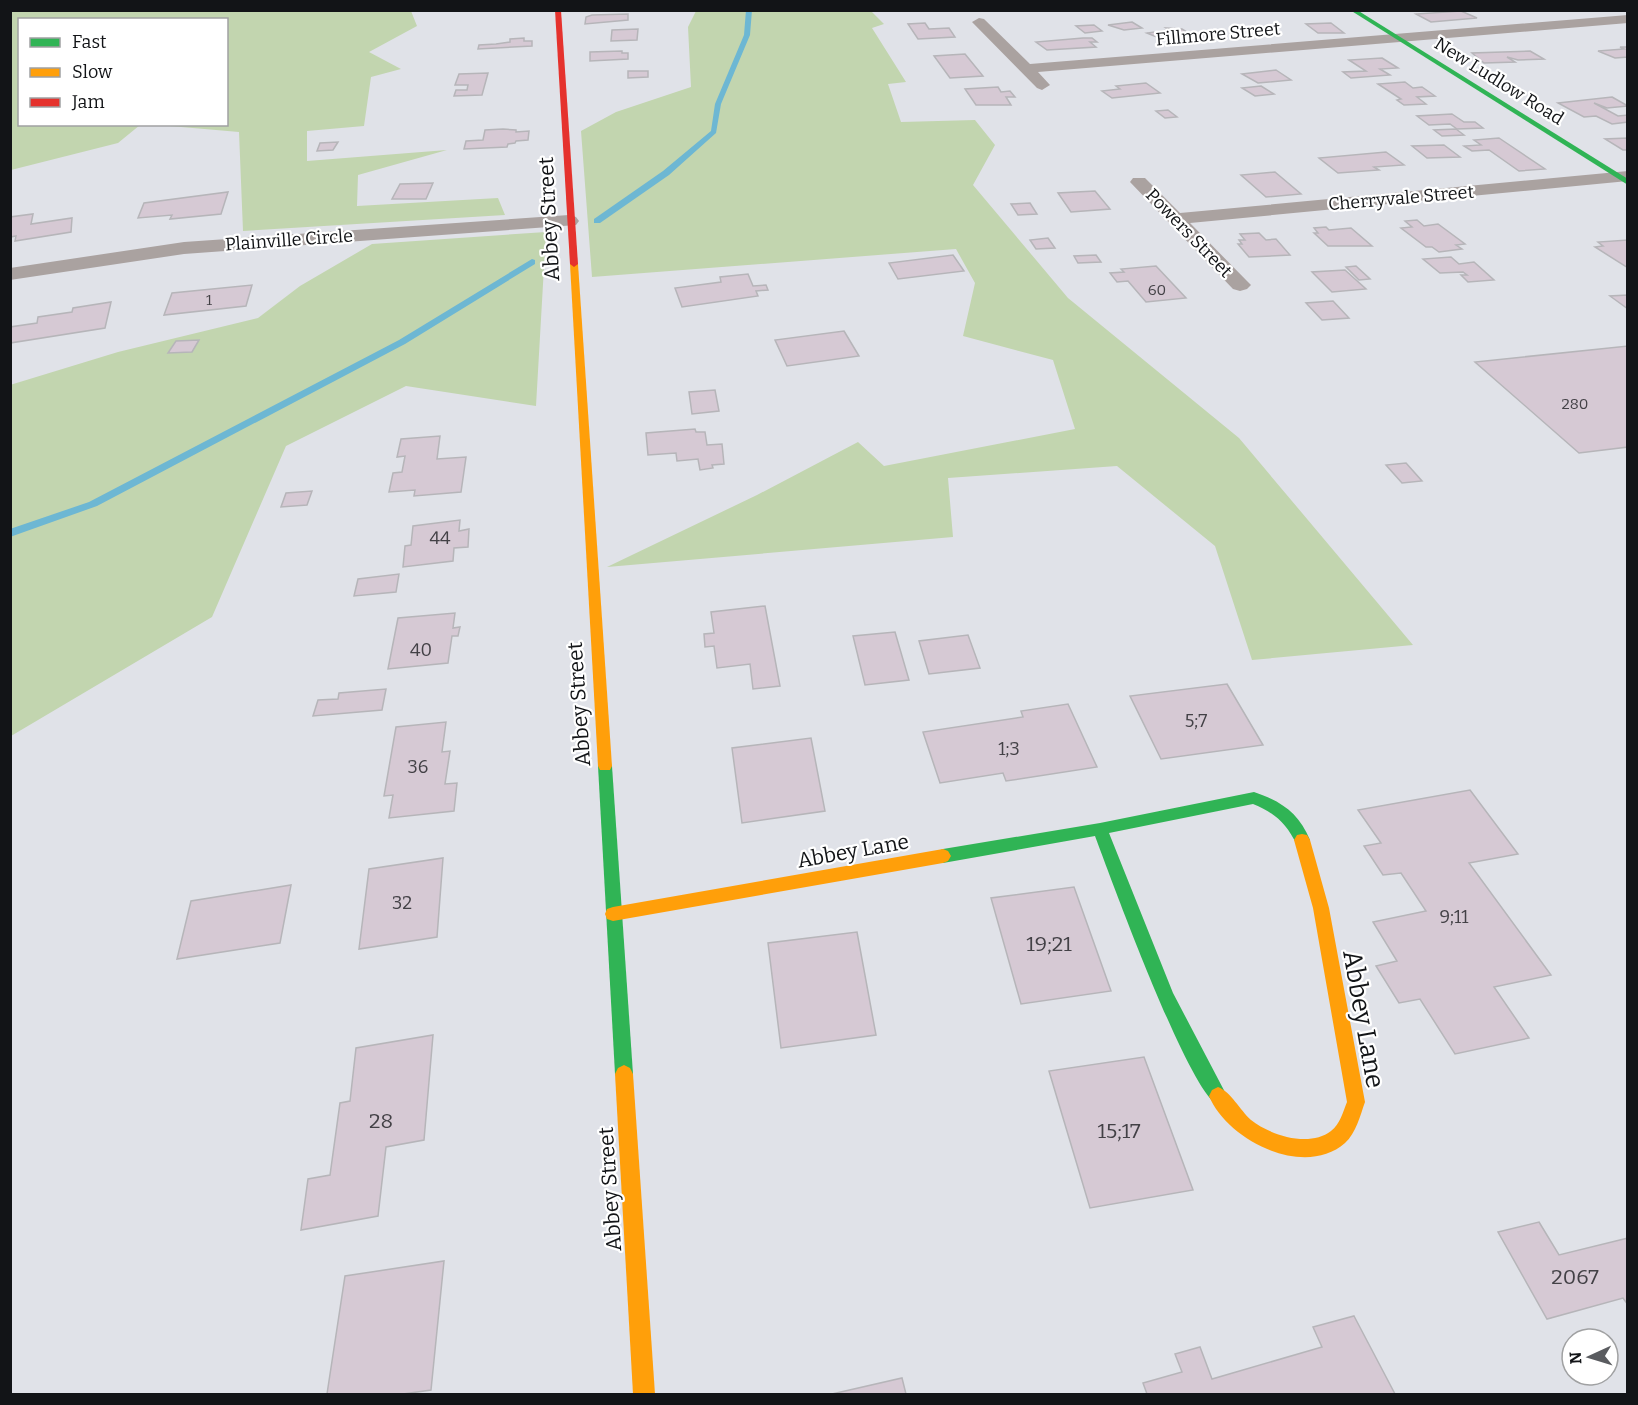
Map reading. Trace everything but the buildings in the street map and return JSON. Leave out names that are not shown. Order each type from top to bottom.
[{"type":"street","name":"Abbey Street","points":[[558,10],[569,221],[644,1395]]},
{"type":"street","name":"New Ludlow Road","points":[[1352,10],[1624,179]]},
{"type":"street","name":"Fillmore Street","points":[[1026,69],[1628,19]]},
{"type":"street","points":[[979,22],[1048,90]]},
{"type":"street","name":"Cherryvale Street","points":[[1175,219],[1624,179]]},
{"type":"street","name":"Powers Street","points":[[1139,182],[1240,285]]},
{"type":"street","name":"Plainville Circle","points":[[10,274],[196,247],[569,221]]},
{"type":"street","name":"Abbey Lane","points":[[613,914],[1100,829],[1254,798],[1276,806],[1292,819],[1301,836],[1321,908],[1356,1102],[1346,1130],[1324,1146],[1293,1149],[1266,1141],[1239,1122],[1210,1082],[1174,1012],[1100,829]]},
{"type":"green space","points":[[11,10],[411,11],[417,26],[369,52],[401,69],[371,77],[364,126],[307,131],[307,161],[447,150],[358,175],[357,206],[498,198],[505,215],[243,231],[239,132],[170,126],[228,126],[228,18],[18,18],[18,126],[139,126],[118,143],[11,170]]},
{"type":"green space","points":[[696,11],[871,11],[884,24],[872,28],[906,82],[888,84],[901,122],[975,120],[995,145],[973,185],[1068,298],[1239,438],[1413,645],[1252,660],[1215,546],[1117,466],[948,478],[953,537],[607,567],[757,495],[858,442],[884,466],[1075,429],[1053,360],[963,336],[975,283],[956,249],[592,277],[581,131],[616,112],[691,87],[688,27]]},
{"type":"green space","points":[[546,232],[536,406],[406,386],[286,446],[212,617],[11,736],[10,385],[118,352],[258,318],[300,286],[372,244]]},
{"type":"waterway","points":[[597,221],[666,173],[714,132],[722,92],[744,47],[749,10]]},
{"type":"waterway","points":[[10,533],[93,504],[402,342],[532,262]]},
{"type":"traffic: fast","points":[[1352,10],[1628,183]]},
{"type":"traffic: fast","points":[[605,766],[624,1074]]},
{"type":"traffic: fast","points":[[943,856],[1100,829],[1254,798],[1284,813],[1299,831],[1302,840]]},
{"type":"traffic: fast","points":[[1100,829],[1167,999],[1218,1096]]},
{"type":"traffic: slow","points":[[574,264],[605,766]]},
{"type":"traffic: slow","points":[[1218,1096],[1235,1118],[1257,1135],[1269,1141],[1296,1147],[1310,1147],[1337,1138],[1348,1124],[1356,1102],[1321,908],[1302,840]]},
{"type":"traffic: slow","points":[[613,914],[943,856]]},
{"type":"traffic: slow","points":[[624,1074],[644,1394]]},
{"type":"traffic: jam","points":[[558,10],[574,264]]}]
